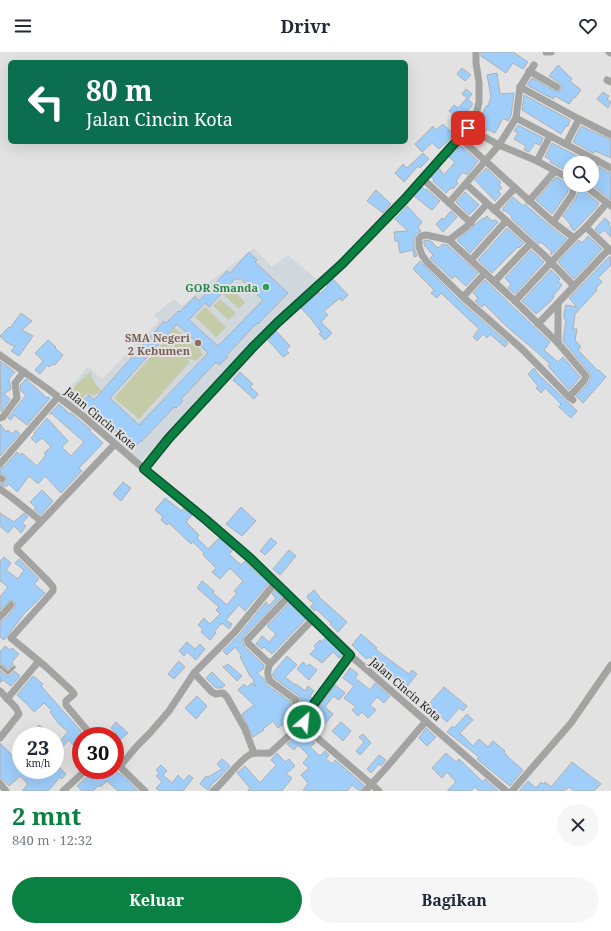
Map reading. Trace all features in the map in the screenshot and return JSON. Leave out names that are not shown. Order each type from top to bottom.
[{"type":"street","points":[[144,469],[169,438],[277,323],[342,264],[423,179],[468,128],[477,111],[479,102],[480,82],[476,63],[476,52]]},
{"type":"street","points":[[546,52],[552,52]]},
{"type":"street","points":[[449,203],[499,145],[516,118],[520,87],[532,68],[557,86]]},
{"type":"street","points":[[520,87],[609,134],[611,126]]},
{"type":"street","points":[[516,118],[589,156]]},
{"type":"street","points":[[566,144],[579,119]]},
{"type":"street","points":[[468,128],[499,145],[537,161],[563,175]]},
{"type":"street","points":[[537,161],[550,136]]},
{"type":"street","points":[[460,138],[529,201],[574,238]]},
{"type":"street","points":[[599,161],[611,168]]},
{"type":"street","points":[[529,201],[555,171]]},
{"type":"street","points":[[423,179],[470,223]]},
{"type":"street","points":[[466,184],[574,286]]},
{"type":"street","points":[[494,210],[515,188]]},
{"type":"street","points":[[553,222],[570,199],[572,192]]},
{"type":"street","points":[[516,301],[574,238],[609,205],[593,192]]},
{"type":"street","points":[[450,240],[470,223],[487,204]]},
{"type":"street","points":[[471,260],[506,221]]},
{"type":"street","points":[[538,324],[610,250],[586,227]]},
{"type":"street","points":[[426,235],[450,240],[516,301],[558,343],[586,376],[571,399],[522,349],[462,297],[427,262],[419,247],[419,239],[426,235]]},
{"type":"street","points":[[494,282],[530,244]]},
{"type":"street","points":[[462,297],[485,273]]},
{"type":"street","points":[[558,303],[558,343]]},
{"type":"street","name":"Jalan Cincin Kota","points":[[0,355],[85,418],[205,519],[289,596],[312,620],[350,655],[506,791]]},
{"type":"street","points":[[0,418],[4,417],[17,398],[15,384],[24,372]]},
{"type":"street","points":[[0,464],[58,397]]},
{"type":"street","points":[[84,727],[66,705],[66,701],[74,694],[72,690],[11,638],[53,591],[53,587],[17,550],[17,547],[115,444]]},
{"type":"street","points":[[0,489],[41,521]]},
{"type":"street","points":[[124,758],[149,734],[169,711],[194,674],[234,633],[275,583]]},
{"type":"street","points":[[270,664],[248,643],[247,640],[289,596]]},
{"type":"street","points":[[0,617],[11,605]]},
{"type":"street","points":[[312,620],[270,664],[268,671],[270,681],[296,700],[295,708],[315,736],[379,791]]},
{"type":"street","points":[[213,791],[250,754],[270,753],[304,719],[350,655]]},
{"type":"street","points":[[8,699],[39,661]]},
{"type":"street","points":[[512,791],[571,723],[611,665]]},
{"type":"street","points":[[194,674],[212,692],[216,694],[223,693],[227,697],[245,729],[254,753]]},
{"type":"street","points":[[0,691],[18,710],[19,714],[0,738]]},
{"type":"street","points":[[365,791],[426,721]]},
{"type":"street","points":[[124,770],[143,791]]},
{"type":"street","points":[[63,791],[76,779]]},
{"type":"street","points":[[0,783],[6,791]]},
{"type":"lane","points":[[0,666],[8,673],[14,668]]},
{"type":"shaded area","name":"SMA Negeri 2 Kebumen","points":[[254,248],[272,267],[288,255],[320,282],[139,463],[60,398],[88,367],[102,379],[160,320],[154,315],[174,299],[182,306],[195,296],[195,293]]},
{"type":"green space","points":[[230,288],[245,302],[239,309],[223,294]]},
{"type":"green space","points":[[220,299],[236,313],[229,320],[213,306]]},
{"type":"green space","points":[[205,307],[226,327],[216,337],[195,317]]},
{"type":"green space","points":[[174,328],[189,338],[189,340],[200,349],[202,355],[196,361],[186,359],[190,362],[139,419],[114,398],[165,341],[176,350],[166,335],[170,334]]},
{"type":"green space","points":[[91,372],[93,380],[102,391],[94,395],[85,394],[81,405],[82,408],[72,401],[70,394],[78,383]]},
{"type":"building","points":[[481,52],[513,52],[528,62],[523,69],[513,63],[506,73],[481,56]]},
{"type":"building","points":[[558,65],[572,79],[570,81],[581,90],[569,104],[555,96],[553,99],[527,85],[532,78],[555,91],[560,91],[562,87],[561,84],[549,76]]},
{"type":"building","points":[[462,68],[471,75],[465,81],[457,74]]},
{"type":"building","points":[[497,73],[500,94],[514,93],[511,116],[508,121],[503,118],[495,133],[487,129],[485,132],[475,126],[487,105],[488,106],[491,97],[487,75]]},
{"type":"building","points":[[466,89],[472,94],[468,99],[473,104],[460,120],[449,111],[454,105],[458,108],[467,98],[462,94]]},
{"type":"building","points":[[603,92],[609,96],[607,99],[611,102],[608,108],[597,99]]},
{"type":"building","points":[[524,95],[570,120],[568,126],[566,126],[561,134],[522,110]]},
{"type":"building","points":[[443,124],[453,134],[453,136],[439,149],[432,143],[422,152],[415,144],[433,126],[436,130]]},
{"type":"building","points":[[518,125],[543,138],[540,145],[535,143],[529,152],[524,150],[526,146],[514,139],[518,133],[514,131]]},
{"type":"building","points":[[581,126],[611,140],[611,158],[595,151],[593,153],[573,142]]},
{"type":"building","points":[[552,143],[577,156],[563,156],[563,169],[550,162],[551,160],[545,157]]},
{"type":"building","points":[[460,145],[478,161],[467,175],[463,172],[456,181],[458,183],[453,189],[451,188],[446,193],[433,181],[434,179],[431,177],[439,168],[444,175],[455,162],[449,157]]},
{"type":"building","points":[[423,153],[429,159],[420,168],[418,166],[404,182],[395,173],[403,164],[407,168]]},
{"type":"building","points":[[599,167],[611,173],[611,200],[599,191]]},
{"type":"building","points":[[486,168],[501,182],[499,185],[502,188],[498,191],[501,194],[495,201],[475,180]]},
{"type":"building","points":[[556,177],[563,181],[563,192],[567,192],[552,214],[536,200]]},
{"type":"building","points":[[422,187],[440,201],[432,210],[414,196]]},
{"type":"building","points":[[376,190],[391,204],[383,213],[367,201]]},
{"type":"building","points":[[465,192],[479,205],[469,215],[456,202]]},
{"type":"building","points":[[578,192],[585,192],[599,203],[574,231],[563,216],[576,198]]},
{"type":"building","points":[[513,197],[523,206],[525,204],[567,239],[551,255],[550,254],[552,252],[541,242],[539,244],[511,218],[512,217],[506,211],[503,211],[503,208]]},
{"type":"building","points":[[407,206],[422,222],[418,227],[421,231],[417,233],[414,239],[414,247],[417,256],[414,257],[413,250],[400,253],[398,241],[395,241],[394,232],[408,231],[395,219]]},
{"type":"building","points":[[451,211],[457,217],[443,232],[436,224],[442,218],[443,220]]},
{"type":"building","points":[[487,216],[492,221],[495,220],[498,222],[470,253],[457,240]]},
{"type":"building","points":[[605,218],[610,223],[611,237],[604,230],[600,234],[595,229]]},
{"type":"building","points":[[507,228],[524,243],[492,273],[478,260]]},
{"type":"building","points":[[588,236],[602,249],[574,279],[558,262],[579,240],[582,243]]},
{"type":"building","points":[[424,240],[431,241],[438,248],[443,244],[447,245],[478,273],[466,286],[455,276],[452,279],[430,258],[433,255],[424,245]]},
{"type":"building","points":[[531,250],[544,262],[515,294],[508,288],[511,284],[505,278]]},
{"type":"building","points":[[249,252],[257,260],[255,262],[288,293],[226,356],[228,357],[219,365],[216,362],[181,399],[183,401],[176,408],[174,407],[142,441],[135,447],[127,438],[124,441],[82,402],[89,395],[94,400],[164,321],[166,323],[178,311],[180,312],[195,296],[199,301],[227,271],[230,273]],"holes":[[[236,278],[238,280],[240,278],[263,300],[218,346],[189,320],[205,303],[209,307]],[[177,324],[208,353],[139,425],[110,398]]]},
{"type":"building","points":[[610,256],[611,265],[598,278],[602,282],[596,288],[597,290],[575,314],[573,329],[577,329],[575,340],[581,347],[578,350],[598,371],[599,370],[606,377],[583,403],[576,396],[588,384],[591,375],[563,341],[566,319],[564,319],[564,313],[566,305],[577,307],[569,298]]},
{"type":"building","points":[[420,261],[460,301],[508,343],[505,347],[490,334],[487,338],[483,334],[477,341],[473,337],[479,329],[441,293],[437,298],[431,293],[434,290],[413,269]]},
{"type":"building","points":[[551,270],[560,279],[558,281],[562,285],[550,302],[536,314],[522,301]]},
{"type":"building","points":[[333,279],[348,295],[342,301],[340,298],[324,311],[328,315],[321,322],[332,333],[325,340],[319,334],[321,332],[301,308],[319,292],[320,294]]},
{"type":"building","points":[[485,280],[550,342],[544,350],[558,362],[563,357],[580,377],[569,390],[548,366],[550,364],[507,327],[484,304],[482,307],[475,301],[478,298],[473,293]]},
{"type":"building","points":[[21,313],[32,321],[22,330],[33,336],[19,356],[11,351],[15,347],[6,342],[0,336],[9,327],[10,328]]},
{"type":"building","points":[[276,331],[290,346],[286,350],[289,353],[283,357],[268,340]]},
{"type":"building","points":[[48,340],[63,355],[55,365],[53,364],[49,367],[47,365],[40,374],[35,370],[43,361],[35,353]]},
{"type":"building","points":[[0,361],[15,372],[9,379],[11,389],[4,394],[10,399],[1,412]]},
{"type":"building","points":[[534,368],[538,374],[577,411],[571,418],[559,407],[561,404],[545,388],[541,393],[536,388],[538,386],[528,374]]},
{"type":"building","points":[[240,372],[253,384],[250,387],[258,394],[254,399],[233,380]]},
{"type":"building","points":[[26,379],[47,398],[50,398],[27,425],[14,415],[11,420],[8,418],[26,395],[21,391],[20,385]]},
{"type":"building","points":[[59,404],[91,430],[90,431],[103,443],[79,468],[82,471],[61,493],[45,476],[38,484],[29,476],[17,492],[9,484],[5,487],[0,484],[5,483],[7,479],[5,475],[0,473],[0,469],[4,467],[17,452],[20,455],[22,453],[37,466],[46,455],[44,453],[51,447],[42,438],[36,443],[31,438],[47,418],[68,441],[62,447],[71,456],[84,442],[51,413],[49,415]]},
{"type":"building","points":[[0,424],[6,432],[8,430],[12,434],[16,430],[20,434],[0,456]]},
{"type":"building","points":[[123,482],[131,488],[121,501],[113,494]]},
{"type":"building","points":[[42,490],[53,501],[41,515],[34,509],[36,508],[30,502]]},
{"type":"building","points":[[165,498],[182,511],[184,508],[192,515],[186,522],[199,535],[197,538],[208,549],[219,538],[233,550],[229,554],[241,565],[245,561],[269,583],[245,611],[239,605],[226,620],[232,624],[229,629],[222,623],[214,632],[216,633],[210,640],[201,632],[203,629],[198,625],[204,618],[210,624],[220,614],[216,610],[219,607],[197,588],[202,581],[227,605],[237,593],[234,591],[243,581],[230,568],[220,579],[212,572],[216,568],[193,542],[191,544],[169,523],[167,525],[161,520],[163,517],[155,510]]},
{"type":"building","points":[[241,507],[256,521],[242,536],[226,524]]},
{"type":"building","points":[[0,513],[14,522],[24,513],[28,517],[22,523],[26,526],[21,533],[14,526],[8,533],[0,526]]},
{"type":"building","points":[[271,538],[277,543],[265,555],[260,551]]},
{"type":"building","points":[[289,550],[296,556],[280,575],[273,569]]},
{"type":"building","points":[[4,557],[11,563],[6,570],[18,579],[24,570],[15,563],[19,559],[39,579],[34,584],[45,593],[24,614],[4,640],[0,637],[0,622],[4,620],[16,606],[15,602],[10,600],[0,610],[0,597],[8,587],[0,581],[0,561]]},
{"type":"building","points":[[275,590],[282,597],[243,637],[242,641],[245,647],[264,665],[263,669],[257,673],[264,679],[267,685],[291,702],[290,710],[298,718],[291,727],[286,722],[278,728],[273,721],[263,729],[264,730],[253,737],[242,714],[254,705],[238,690],[244,684],[247,687],[252,683],[256,687],[253,681],[254,680],[250,676],[240,657],[242,656],[235,647],[227,655],[223,651],[238,636],[266,602],[269,606],[276,598],[272,594]]},
{"type":"building","points":[[314,590],[319,597],[347,622],[338,632],[316,609],[315,611],[310,607],[314,603],[309,600],[307,596]]},
{"type":"building","points":[[289,603],[306,619],[272,654],[264,647],[262,649],[256,644],[262,636],[269,642],[276,634],[267,626]]},
{"type":"building","points":[[361,634],[377,648],[375,649],[409,674],[412,670],[417,674],[406,688],[369,657],[366,659],[352,645]]},
{"type":"building","points":[[325,638],[343,655],[339,658],[333,652],[322,663],[310,654],[316,648],[314,646],[320,640],[322,642]]},
{"type":"building","points":[[187,642],[195,649],[200,644],[205,649],[196,660],[187,652],[184,656],[179,651]]},
{"type":"building","points":[[5,646],[10,650],[12,648],[19,654],[8,669],[0,663],[0,652]]},
{"type":"building","points":[[287,656],[297,665],[285,677],[305,691],[308,686],[314,691],[310,696],[312,698],[304,710],[300,706],[301,700],[299,696],[273,676],[273,673]]},
{"type":"building","points":[[179,661],[185,667],[174,679],[168,674]]},
{"type":"building","points":[[303,662],[307,666],[309,664],[317,670],[309,680],[297,669]]},
{"type":"building","points":[[228,664],[242,676],[237,681],[223,667]]},
{"type":"building","points":[[350,668],[358,674],[355,678],[370,690],[375,683],[390,696],[384,703],[377,697],[370,705],[376,710],[368,718],[362,712],[358,716],[352,710],[356,707],[344,698],[354,686],[343,678]]},
{"type":"building","points":[[0,670],[7,676],[10,676],[14,671],[20,676],[11,686],[3,680],[0,683]]},
{"type":"building","points":[[212,672],[225,685],[222,688],[216,688],[206,678]]},
{"type":"building","points":[[33,676],[43,684],[41,686],[77,727],[72,727],[72,744],[69,740],[64,745],[64,736],[68,732],[59,724],[50,712],[52,711],[44,703],[34,712],[17,695]]},
{"type":"building","points":[[335,685],[345,693],[339,700],[333,696],[325,707],[333,714],[324,725],[317,719],[315,721],[311,717]]},
{"type":"building","points":[[444,687],[467,706],[463,711],[459,708],[447,722],[428,705]]},
{"type":"building","points":[[197,696],[207,706],[196,719],[185,708]]},
{"type":"building","points":[[467,714],[473,720],[460,733],[473,746],[479,739],[488,747],[493,741],[523,770],[510,786],[477,759],[479,757],[447,732],[452,726],[454,728]]},
{"type":"building","points":[[116,722],[121,727],[112,727]]},
{"type":"building","points":[[341,722],[351,731],[343,741],[332,731]]},
{"type":"building","points":[[426,728],[436,737],[427,746],[419,738]]},
{"type":"building","points":[[124,729],[128,733],[124,736]]},
{"type":"building","points":[[303,730],[315,743],[310,747],[320,756],[325,751],[329,755],[326,759],[332,764],[335,760],[364,785],[360,791],[352,785],[347,791],[303,791],[308,783],[301,775],[309,768],[303,763],[309,756],[298,745],[294,750],[287,744]]},
{"type":"building","points":[[363,734],[371,743],[360,755],[356,751],[364,742],[359,737]]},
{"type":"building","points":[[0,743],[12,755],[12,779],[17,779],[9,786],[0,778]]},
{"type":"building","points":[[277,753],[285,762],[289,759],[295,766],[286,774],[292,778],[282,791],[248,791],[250,788],[237,773],[245,766],[260,783],[276,765],[271,760]]},
{"type":"building","points":[[446,753],[456,762],[459,759],[483,782],[485,779],[498,791],[479,791],[475,787],[471,791],[447,791],[456,782],[447,772],[442,778],[432,768]]},
{"type":"building","points":[[379,755],[386,760],[381,766],[379,764],[371,773],[367,769]]},
{"type":"building","points":[[222,759],[230,766],[208,790],[200,784],[206,776],[208,777],[222,769],[217,764]]},
{"type":"building","points":[[572,762],[601,784],[594,791],[574,791],[569,787],[564,791],[519,791],[528,781],[536,788],[541,782],[543,784],[545,782],[551,787]]},
{"type":"building","points":[[161,765],[167,771],[163,775],[172,783],[178,775],[184,781],[189,775],[193,778],[183,791],[159,791],[156,788],[162,782],[156,776],[159,773],[156,770]]},
{"type":"building","points":[[124,777],[138,791],[118,791],[107,781],[100,787],[99,785],[93,791],[82,791],[77,786],[84,779],[124,779]]},
{"type":"building","points":[[23,779],[58,779],[48,791],[22,791],[28,784]]},
{"type":"place","name":"GOR Smanda","points":[[266,287]]},
{"type":"place","name":"SMA Negeri 2 Kebumen","points":[[198,343]]},
{"type":"route","points":[[304,722],[305,716],[350,655],[312,620],[250,558],[144,469],[169,438],[254,346],[342,264],[404,200],[468,128]]}]
